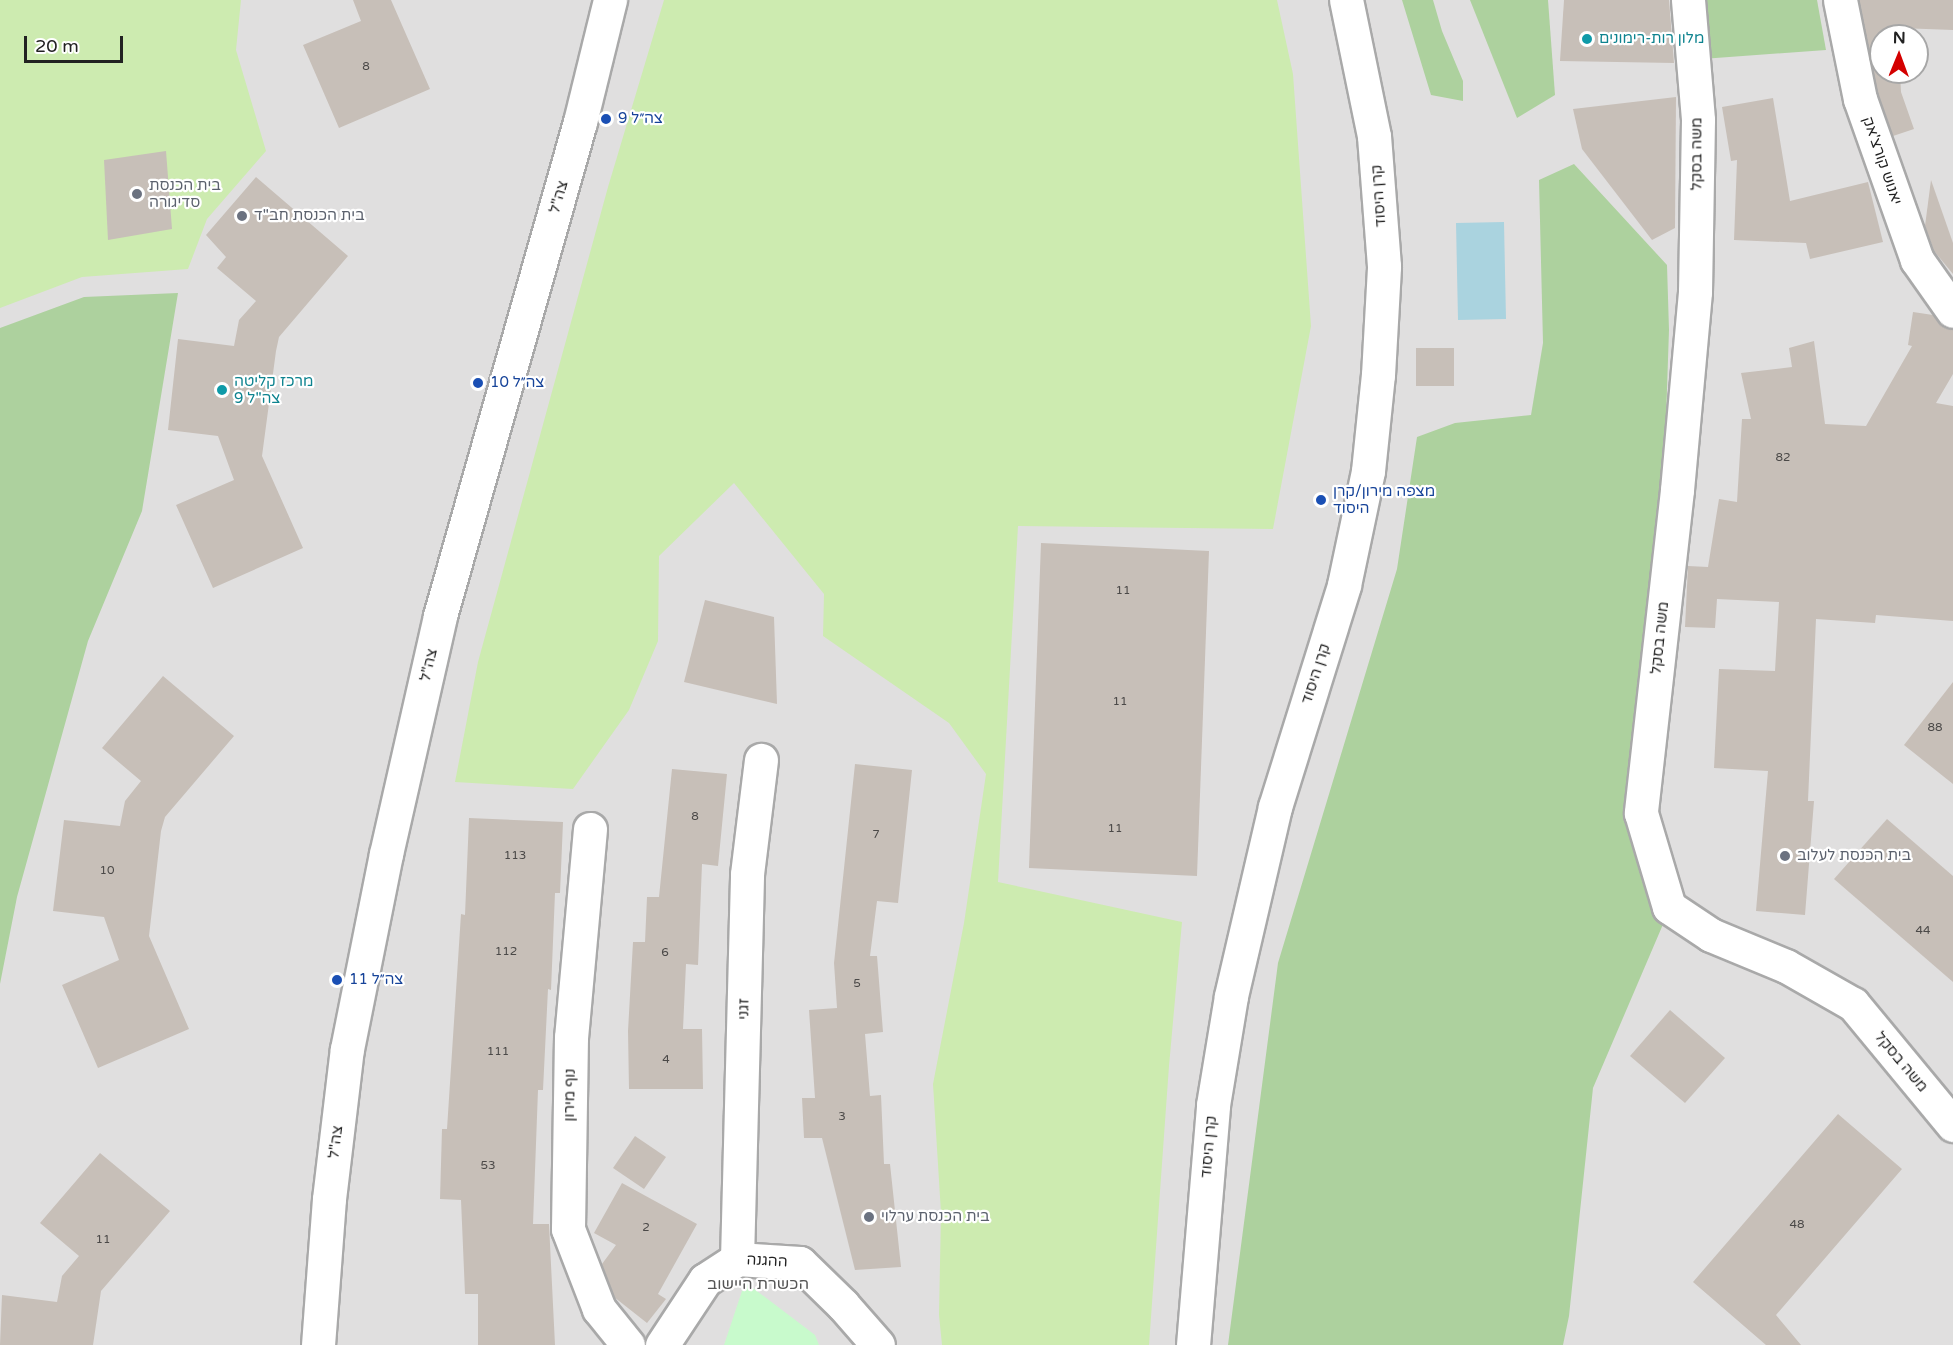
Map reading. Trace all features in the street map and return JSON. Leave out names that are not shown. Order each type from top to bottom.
[{"type":"street","name":"צה\"ל","points":[[318,1345],[329,1199],[347,1049],[386,854],[440,616],[577,134],[610,0]]},
{"type":"street","name":"קרן היסוד","points":[[1193,1345],[1213,1105],[1231,996],[1275,807],[1344,585],[1368,471],[1378,375],[1384,266],[1374,136],[1346,0]]},
{"type":"street","name":"משה בסקל","points":[[1688,0],[1698,120],[1695,292],[1677,490],[1641,813],[1669,907],[1711,934],[1786,966],[1853,1004],[1953,1125]]},
{"type":"street","name":"יאנוש קורצ'אק","points":[[1840,0],[1860,99],[1917,260],[1953,311]]},
{"type":"street","name":"זגני","points":[[737,1259],[747,874],[761,760]]},
{"type":"street","name":"נוף מירון","points":[[590,829],[571,1037],[568,1229],[599,1310],[628,1345]]},
{"type":"street","name":"ההגנה","points":[[662,1345],[705,1280],[737,1259],[800,1263],[843,1305],[878,1345]]},
{"type":"shaded area","points":[[0,0],[1953,0],[1953,1345],[0,1345]]},
{"type":"green space","points":[[0,0],[241,0],[236,50],[266,151],[207,219],[188,269],[82,277],[0,308]]},
{"type":"green space","points":[[664,0],[1277,0],[1293,74],[1311,326],[1273,529],[1018,526],[998,882],[1182,922],[1149,1345],[942,1345],[939,1315],[941,1213],[933,1084],[964,923],[986,774],[949,723],[823,636],[824,594],[734,483],[659,556],[658,641],[629,710],[573,789],[455,782],[478,662],[608,187]]},
{"type":"green space","points":[[1402,0],[1433,0],[1442,31],[1463,81],[1463,101],[1431,95]]},
{"type":"green space","points":[[1470,0],[1548,0],[1555,95],[1517,118]]},
{"type":"green space","points":[[1698,0],[1817,0],[1826,50],[1702,59]]},
{"type":"green space","points":[[1574,164],[1667,265],[1669,330],[1663,507],[1641,797],[1664,922],[1593,1088],[1569,1316],[1563,1345],[1228,1345],[1278,963],[1397,569],[1417,437],[1455,423],[1531,415],[1543,343],[1539,180]]},
{"type":"green space","points":[[178,293],[142,511],[88,641],[17,897],[0,984],[0,328],[84,297]]},
{"type":"green space","points":[[745,1282],[815,1335],[819,1345],[724,1345]]},
{"type":"water","points":[[1504,222],[1506,319],[1458,320],[1456,223]]},
{"type":"building","points":[[353,0],[391,0],[430,89],[339,128],[303,45],[361,21]]},
{"type":"building","points":[[1564,0],[1669,0],[1674,63],[1560,61]]},
{"type":"building","points":[[1859,0],[1953,0],[1953,30],[1929,29],[1929,24],[1869,24],[1869,49]]},
{"type":"building","points":[[1876,84],[1901,84],[1901,92],[1914,129],[1893,136]]},
{"type":"building","points":[[1676,97],[1675,228],[1652,240],[1582,149],[1573,109]]},
{"type":"building","points":[[1773,98],[1790,201],[1868,182],[1883,242],[1810,259],[1806,243],[1734,240],[1737,160],[1731,161],[1722,107]]},
{"type":"building","name":"בית הכנסת סדיגורה","points":[[166,151],[172,229],[108,240],[104,160]]},
{"type":"building","name":"מרכז קליטה צה\"ל 9","points":[[256,177],[348,256],[279,337],[276,351],[262,456],[303,548],[213,588],[176,505],[234,480],[218,436],[168,430],[178,339],[234,346],[239,320],[256,301],[217,268],[226,257],[206,235]]},
{"type":"building","points":[[1931,180],[1953,243],[1953,274],[1934,251],[1925,226]]},
{"type":"building","points":[[1913,312],[1933,315],[1945,328],[1953,329],[1953,374],[1936,403],[1953,406],[1953,621],[1876,615],[1875,623],[1816,619],[1808,801],[1814,801],[1805,915],[1756,911],[1768,771],[1714,768],[1719,669],[1775,671],[1779,602],[1717,599],[1715,628],[1685,627],[1688,566],[1708,567],[1719,499],[1737,502],[1742,419],[1751,419],[1741,373],[1792,367],[1789,348],[1814,341],[1825,424],[1866,426],[1912,346],[1908,345]]},
{"type":"building","points":[[1416,348],[1454,348],[1454,386],[1416,386]]},
{"type":"building","points":[[1041,543],[1209,551],[1197,876],[1029,868]]},
{"type":"building","points":[[705,600],[774,617],[777,704],[684,682]]},
{"type":"building","points":[[163,676],[234,736],[165,817],[161,831],[149,936],[189,1029],[98,1068],[62,985],[119,960],[104,917],[53,911],[64,820],[120,826],[125,801],[141,781],[102,748]]},
{"type":"building","points":[[1953,682],[1953,784],[1904,745]]},
{"type":"building","points":[[855,764],[912,770],[898,903],[877,901],[870,956],[877,956],[883,1032],[865,1034],[870,1096],[881,1095],[884,1164],[890,1164],[901,1267],[855,1270],[822,1138],[804,1138],[802,1098],[815,1098],[809,1010],[837,1008],[834,963]]},
{"type":"building","points":[[672,769],[727,774],[718,866],[702,864],[698,965],[686,964],[683,1029],[702,1029],[703,1089],[629,1089],[628,1031],[633,942],[645,942],[647,897],[659,897]]},
{"type":"building","points":[[469,818],[563,822],[560,893],[555,893],[551,990],[548,989],[543,1090],[538,1090],[533,1224],[549,1224],[555,1345],[478,1345],[478,1294],[465,1294],[461,1200],[440,1199],[442,1129],[447,1129],[461,914],[465,915]]},
{"type":"building","points":[[1887,819],[1953,876],[1953,982],[1834,879]]},
{"type":"building","points":[[1670,1010],[1725,1058],[1685,1103],[1630,1056]]},
{"type":"building","points":[[1838,1114],[1902,1169],[1776,1315],[1801,1345],[1766,1345],[1693,1282]]},
{"type":"building","points":[[635,1136],[666,1157],[644,1189],[613,1168]]},
{"type":"building","points":[[100,1153],[170,1211],[101,1291],[93,1345],[0,1345],[2,1295],[57,1302],[62,1276],[79,1256],[40,1223]]},
{"type":"building","points":[[622,1183],[697,1224],[658,1294],[666,1299],[647,1323],[614,1297],[602,1264],[616,1245],[594,1233]]},
{"type":"place","name":"מלון רות-רימונים","points":[[1587,39]]},
{"type":"place","name":"צה״ל 9","points":[[606,119]]},
{"type":"place","name":"בית הכנסת סדיגורה","points":[[137,194]]},
{"type":"place","name":"בית הכנסת חב\"ד","points":[[242,216]]},
{"type":"place","name":"צה״ל 10","points":[[478,383]]},
{"type":"place","name":"מרכז קליטה צה\"ל 9","points":[[222,390]]},
{"type":"place","name":"מצפה מירון/קרן היסוד","points":[[1321,500]]},
{"type":"place","name":"בית הכנסת לעלוב","points":[[1785,856]]},
{"type":"place","name":"צה״ל 11","points":[[337,980]]},
{"type":"place","name":"בית הכנסת ערלוי","points":[[869,1217]]},
{"type":"district","name":"הכשרת היישוב","points":[[758,1284]]}]
